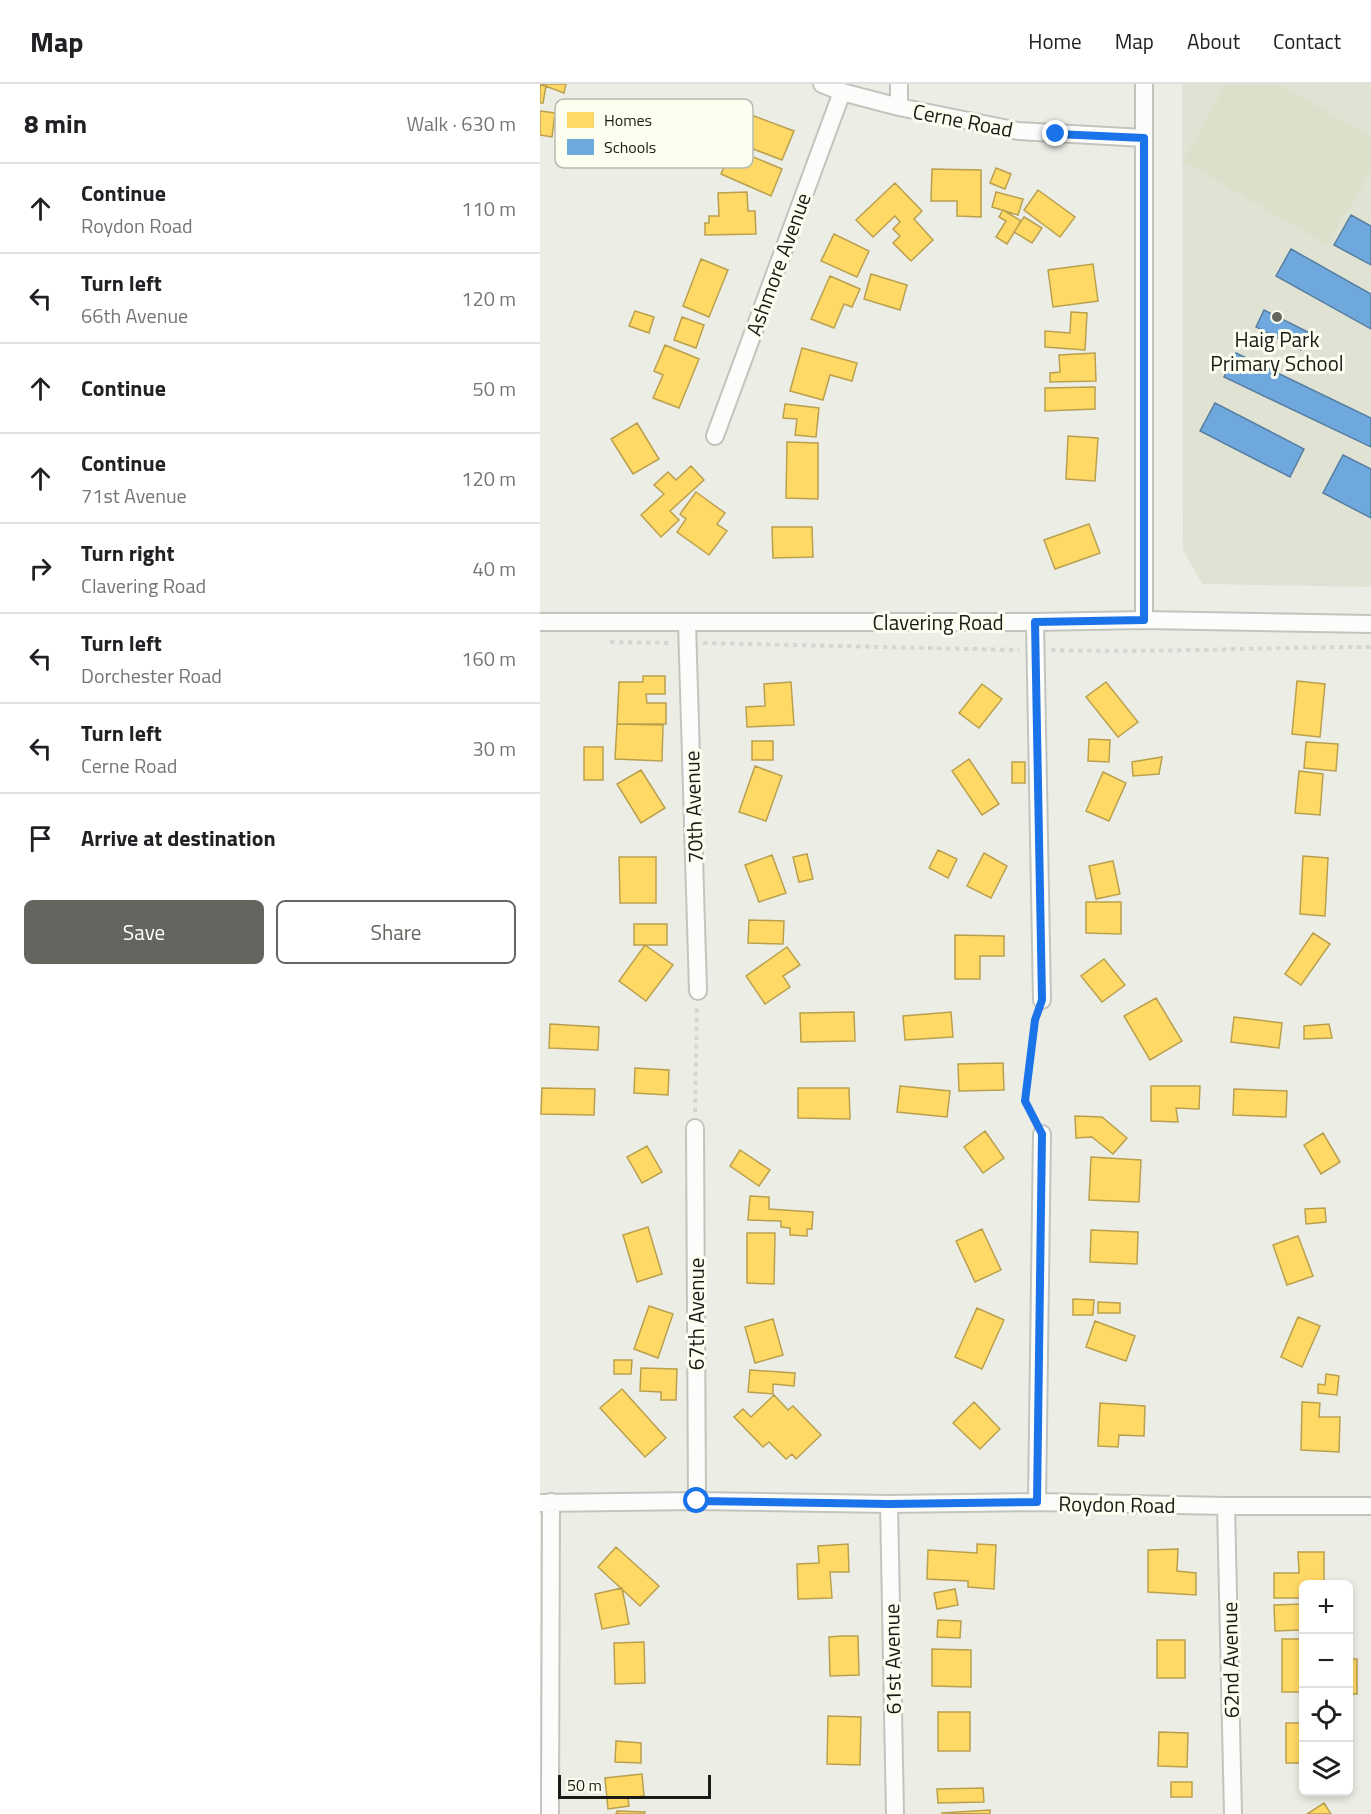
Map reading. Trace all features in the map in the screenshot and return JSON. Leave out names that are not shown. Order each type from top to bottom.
[{"type":"street","name":"Cerne Road","points":[[822,84],[899,108],[1018,131],[1144,138]]},
{"type":"street","points":[[899,84],[899,108]]},
{"type":"street","points":[[1144,84],[1144,620]]},
{"type":"street","name":"Ashmore Avenue","points":[[715,436],[842,92]]},
{"type":"street","name":"Clavering Road","points":[[540,622],[1144,620],[1371,624]]},
{"type":"street","points":[[1035,622],[1042,1000]]},
{"type":"street","name":"70th Avenue","points":[[687,623],[698,991]]},
{"type":"street","name":"67th Avenue","points":[[695,1128],[697,1501]]},
{"type":"street","points":[[1037,1502],[1042,1134]]},
{"type":"street","name":"Roydon Road","points":[[545,1502],[697,1501],[889,1504],[1037,1502],[1371,1506]]},
{"type":"street","points":[[545,1502],[550,1814]]},
{"type":"street","name":"61st Avenue","points":[[889,1504],[896,1814]]},
{"type":"street","name":"62nd Avenue","points":[[1226,1506],[1233,1814]]},
{"type":"path","points":[[608,642],[1127,652],[1371,647]]},
{"type":"path","points":[[695,1128],[695,1028],[698,991]]},
{"type":"path","points":[[1042,1000],[1035,1020],[1025,1101],[1042,1134]]},
{"type":"shaded area","name":"Haig Park Primary School","points":[[1182,84],[1371,84],[1371,587],[1202,584],[1183,550]]},
{"type":"shaded area","points":[[1226,84],[1279,84],[1371,137],[1371,171],[1327,245],[1183,161]]},
{"type":"building: Homes","points":[[540,84],[566,84],[564,93]]},
{"type":"building: Homes","points":[[540,85],[546,86],[543,103],[540,103]]},
{"type":"building: Homes","points":[[540,111],[555,113],[552,137],[540,135]]},
{"type":"building: Homes","points":[[753,116],[794,131],[782,160],[753,149]]},
{"type":"building: Homes","points":[[753,157],[782,169],[771,196],[721,174],[724,168],[753,168]]},
{"type":"building: Homes","points":[[996,168],[1011,174],[1005,189],[990,183]]},
{"type":"building: Homes","points":[[932,169],[981,170],[981,217],[957,216],[957,201],[931,201]]},
{"type":"building: Homes","points":[[895,183],[922,211],[914,219],[933,240],[911,261],[893,243],[900,236],[893,229],[900,222],[895,216],[873,237],[856,220]]},
{"type":"building: Homes","points":[[1038,190],[1075,217],[1060,237],[1024,210]]},
{"type":"building: Homes","points":[[747,192],[748,211],[755,211],[756,234],[705,235],[705,223],[709,223],[709,216],[719,216],[718,193]]},
{"type":"building: Homes","points":[[996,192],[1023,199],[1018,215],[992,207]]},
{"type":"building: Homes","points":[[1003,210],[1021,221],[1007,244],[996,237],[1006,221],[999,217]]},
{"type":"building: Homes","points":[[1024,217],[1042,228],[1032,243],[1014,232]]},
{"type":"building: Homes","points":[[834,234],[869,251],[857,277],[821,261]]},
{"type":"building: Homes","points":[[701,259],[728,270],[709,317],[683,306]]},
{"type":"building: Homes","points":[[1093,264],[1098,301],[1053,307],[1048,270]]},
{"type":"building: Homes","points":[[871,274],[907,285],[900,310],[864,299]]},
{"type":"building: Homes","points":[[830,276],[860,289],[852,307],[844,304],[834,328],[811,319]]},
{"type":"building: Homes","points":[[635,311],[654,317],[649,333],[629,326]]},
{"type":"building: Homes","points":[[1071,312],[1087,313],[1085,350],[1045,347],[1045,331],[1070,333]]},
{"type":"building: Homes","points":[[682,317],[704,325],[696,348],[674,340]]},
{"type":"building: Homes","points":[[665,345],[699,359],[679,408],[653,398],[663,375],[654,371]]},
{"type":"building: Homes","points":[[802,348],[857,363],[852,381],[830,375],[823,400],[790,391]]},
{"type":"building: Homes","points":[[1095,353],[1096,381],[1050,382],[1050,373],[1060,372],[1059,355]]},
{"type":"building: Homes","points":[[1095,387],[1095,409],[1045,411],[1045,388]]},
{"type":"building: Homes","points":[[785,404],[819,408],[816,437],[795,435],[797,419],[783,418]]},
{"type":"building: Homes","points":[[637,423],[659,459],[633,474],[611,439]]},
{"type":"building: Homes","points":[[1068,436],[1098,438],[1095,481],[1066,479]]},
{"type":"building: Homes","points":[[787,442],[818,443],[818,499],[786,498]]},
{"type":"building: Homes","points":[[691,466],[704,480],[670,511],[679,520],[661,537],[641,515],[664,494],[654,485],[668,472],[676,480]]},
{"type":"building: Homes","points":[[696,492],[725,513],[717,524],[727,531],[709,555],[677,532],[686,519],[680,514]]},
{"type":"building: Homes","points":[[1089,524],[1100,553],[1055,569],[1044,540]]},
{"type":"building: Homes","points":[[772,527],[812,527],[813,557],[773,558]]},
{"type":"building: Homes","points":[[643,676],[665,676],[665,694],[646,694],[647,703],[666,703],[666,724],[617,724],[619,682],[643,682]]},
{"type":"building: Homes","points":[[1297,681],[1325,684],[1320,737],[1292,734]]},
{"type":"building: Homes","points":[[791,682],[794,725],[747,727],[746,707],[765,706],[764,684]]},
{"type":"building: Homes","points":[[1106,682],[1138,722],[1118,737],[1086,697]]},
{"type":"building: Homes","points":[[982,684],[1002,699],[979,728],[959,713]]},
{"type":"building: Homes","points":[[617,724],[663,725],[662,761],[615,759]]},
{"type":"building: Homes","points":[[1089,739],[1110,740],[1109,762],[1088,761]]},
{"type":"building: Homes","points":[[752,741],[773,741],[773,760],[752,760]]},
{"type":"building: Homes","points":[[1306,742],[1338,744],[1336,771],[1304,768]]},
{"type":"building: Homes","points":[[584,747],[603,747],[603,780],[584,780]]},
{"type":"building: Homes","points":[[1162,757],[1159,774],[1133,776],[1132,762]]},
{"type":"building: Homes","points":[[969,759],[999,804],[982,815],[952,771]]},
{"type":"building: Homes","points":[[1012,762],[1025,762],[1025,783],[1012,783]]},
{"type":"building: Homes","points":[[755,766],[782,776],[766,821],[739,812]]},
{"type":"building: Homes","points":[[641,770],[665,808],[641,823],[617,784]]},
{"type":"building: Homes","points":[[1299,771],[1323,774],[1320,815],[1295,813]]},
{"type":"building: Homes","points":[[1103,772],[1126,783],[1109,821],[1086,811]]},
{"type":"building: Homes","points":[[938,850],[957,859],[948,878],[929,868]]},
{"type":"building: Homes","points":[[984,853],[1007,866],[991,898],[967,886]]},
{"type":"building: Homes","points":[[807,854],[813,879],[799,882],[793,857]]},
{"type":"building: Homes","points":[[772,855],[786,893],[759,902],[745,865]]},
{"type":"building: Homes","points":[[1303,856],[1328,858],[1325,916],[1300,914]]},
{"type":"building: Homes","points":[[619,857],[656,857],[656,903],[620,903]]},
{"type":"building: Homes","points":[[1113,861],[1120,894],[1096,899],[1089,866]]},
{"type":"building: Homes","points":[[1086,902],[1121,902],[1121,934],[1086,933]]},
{"type":"building: Homes","points":[[749,920],[784,921],[783,944],[748,943]]},
{"type":"building: Homes","points":[[634,924],[667,924],[667,945],[634,945]]},
{"type":"building: Homes","points":[[1313,933],[1330,944],[1301,985],[1285,974]]},
{"type":"building: Homes","points":[[955,935],[1004,936],[1004,956],[980,956],[980,979],[955,979]]},
{"type":"building: Homes","points":[[645,945],[673,965],[646,1001],[619,981]]},
{"type":"building: Homes","points":[[787,947],[800,965],[783,976],[790,987],[765,1004],[746,976]]},
{"type":"building: Homes","points":[[1104,959],[1125,985],[1102,1002],[1081,976]]},
{"type":"building: Homes","points":[[1156,998],[1182,1041],[1150,1060],[1124,1016]]},
{"type":"building: Homes","points":[[854,1012],[855,1041],[801,1042],[800,1013]]},
{"type":"building: Homes","points":[[951,1012],[953,1037],[905,1040],[903,1016]]},
{"type":"building: Homes","points":[[1234,1017],[1282,1023],[1279,1048],[1231,1042]]},
{"type":"building: Homes","points":[[550,1024],[599,1027],[598,1050],[549,1048]]},
{"type":"building: Homes","points":[[1329,1024],[1332,1038],[1304,1039],[1304,1026]]},
{"type":"building: Homes","points":[[1003,1063],[1004,1090],[959,1091],[958,1064]]},
{"type":"building: Homes","points":[[635,1068],[669,1070],[668,1095],[634,1093]]},
{"type":"building: Homes","points":[[900,1086],[950,1091],[947,1117],[897,1112]]},
{"type":"building: Homes","points":[[1151,1086],[1200,1086],[1199,1109],[1176,1108],[1178,1122],[1151,1121]]},
{"type":"building: Homes","points":[[542,1088],[595,1089],[594,1115],[541,1114]]},
{"type":"building: Homes","points":[[798,1088],[849,1088],[850,1119],[798,1118]]},
{"type":"building: Homes","points":[[1234,1089],[1287,1091],[1286,1117],[1233,1115]]},
{"type":"building: Homes","points":[[1075,1116],[1102,1117],[1127,1138],[1113,1154],[1092,1137],[1076,1138]]},
{"type":"building: Homes","points":[[985,1131],[1004,1158],[983,1173],[964,1147]]},
{"type":"building: Homes","points":[[1323,1133],[1340,1162],[1321,1174],[1304,1145]]},
{"type":"building: Homes","points":[[647,1146],[662,1172],[642,1183],[627,1157]]},
{"type":"building: Homes","points":[[740,1150],[770,1170],[759,1186],[730,1166]]},
{"type":"building: Homes","points":[[1091,1157],[1141,1160],[1139,1202],[1089,1200]]},
{"type":"building: Homes","points":[[750,1196],[769,1197],[769,1209],[813,1212],[812,1229],[807,1229],[807,1236],[790,1235],[790,1228],[781,1227],[781,1221],[748,1220]]},
{"type":"building: Homes","points":[[1325,1208],[1326,1222],[1306,1224],[1305,1209]]},
{"type":"building: Homes","points":[[648,1227],[662,1274],[637,1282],[623,1235]]},
{"type":"building: Homes","points":[[982,1229],[1001,1270],[975,1282],[956,1241]]},
{"type":"building: Homes","points":[[1091,1230],[1138,1232],[1137,1264],[1090,1262]]},
{"type":"building: Homes","points":[[747,1233],[775,1233],[774,1284],[747,1283]]},
{"type":"building: Homes","points":[[1298,1236],[1313,1276],[1287,1285],[1273,1245]]},
{"type":"building: Homes","points":[[1073,1299],[1094,1300],[1093,1315],[1073,1315]]},
{"type":"building: Homes","points":[[1098,1302],[1120,1303],[1120,1313],[1098,1313]]},
{"type":"building: Homes","points":[[649,1306],[673,1314],[658,1358],[634,1349]]},
{"type":"building: Homes","points":[[977,1308],[1004,1320],[982,1369],[955,1357]]},
{"type":"building: Homes","points":[[1298,1317],[1320,1326],[1302,1367],[1281,1357]]},
{"type":"building: Homes","points":[[773,1319],[783,1355],[755,1363],[745,1327]]},
{"type":"building: Homes","points":[[1095,1321],[1135,1336],[1126,1361],[1086,1347]]},
{"type":"building: Homes","points":[[614,1360],[632,1360],[631,1374],[614,1374]]},
{"type":"building: Homes","points":[[641,1368],[677,1369],[676,1400],[661,1400],[661,1392],[640,1391]]},
{"type":"building: Homes","points":[[750,1370],[795,1373],[794,1386],[773,1384],[773,1394],[748,1392]]},
{"type":"building: Homes","points":[[1326,1374],[1339,1376],[1337,1395],[1318,1393],[1318,1384],[1325,1385]]},
{"type":"building: Homes","points":[[622,1389],[666,1438],[645,1457],[600,1408]]},
{"type":"building: Homes","points":[[774,1395],[788,1410],[793,1406],[821,1435],[796,1459],[792,1454],[786,1459],[769,1442],[763,1447],[734,1417],[743,1409],[751,1417]]},
{"type":"building: Homes","points":[[974,1402],[1000,1429],[980,1449],[953,1423]]},
{"type":"building: Homes","points":[[1302,1402],[1320,1403],[1319,1417],[1340,1417],[1339,1452],[1301,1450]]},
{"type":"building: Homes","points":[[1100,1403],[1145,1406],[1144,1436],[1119,1435],[1118,1447],[1098,1446]]},
{"type":"building: Homes","points":[[848,1544],[849,1572],[830,1572],[832,1598],[798,1599],[797,1564],[819,1563],[818,1546]]},
{"type":"building: Homes","points":[[977,1544],[996,1545],[994,1589],[968,1587],[968,1581],[927,1579],[928,1550],[977,1553]]},
{"type":"building: Homes","points":[[616,1547],[659,1586],[640,1606],[598,1567]]},
{"type":"building: Homes","points":[[1178,1549],[1177,1571],[1196,1573],[1196,1595],[1148,1592],[1148,1550]]},
{"type":"building: Homes","points":[[1298,1552],[1324,1552],[1324,1580],[1299,1580],[1299,1598],[1274,1598],[1274,1573],[1299,1573]]},
{"type":"building: Homes","points":[[622,1588],[629,1624],[602,1629],[595,1594]]},
{"type":"building: Homes","points":[[955,1589],[958,1605],[937,1609],[934,1593]]},
{"type":"building: Homes","points":[[1299,1604],[1299,1630],[1275,1631],[1274,1605]]},
{"type":"building: Homes","points":[[938,1620],[961,1621],[960,1638],[937,1637]]},
{"type":"building: Homes","points":[[858,1636],[859,1675],[830,1676],[829,1637]]},
{"type":"building: Homes","points":[[1282,1639],[1299,1639],[1299,1692],[1282,1692]]},
{"type":"building: Homes","points":[[1157,1640],[1185,1640],[1185,1678],[1157,1678]]},
{"type":"building: Homes","points":[[644,1642],[645,1683],[615,1684],[614,1643]]},
{"type":"building: Homes","points":[[932,1649],[971,1650],[971,1687],[932,1686]]},
{"type":"building: Homes","points":[[1353,1659],[1357,1659],[1357,1694],[1353,1694]]},
{"type":"building: Homes","points":[[938,1712],[970,1712],[970,1751],[938,1751]]},
{"type":"building: Homes","points":[[828,1716],[861,1717],[860,1765],[827,1764]]},
{"type":"building: Homes","points":[[1286,1723],[1299,1723],[1299,1763],[1286,1763]]},
{"type":"building: Homes","points":[[1159,1732],[1188,1733],[1187,1767],[1158,1766]]},
{"type":"building: Homes","points":[[616,1741],[641,1743],[641,1763],[615,1762]]},
{"type":"building: Homes","points":[[642,1774],[644,1796],[628,1798],[629,1806],[608,1809],[605,1778]]},
{"type":"building: Homes","points":[[1171,1782],[1192,1782],[1192,1797],[1171,1797]]},
{"type":"building: Homes","points":[[983,1788],[984,1802],[938,1803],[937,1789]]},
{"type":"building: Homes","points":[[1324,1803],[1331,1814],[1307,1814]]},
{"type":"building: Homes","points":[[990,1810],[990,1814],[941,1813]]},
{"type":"building: Homes","points":[[617,1811],[645,1812],[644,1814],[616,1814]]},
{"type":"building: Schools","points":[[1351,215],[1371,226],[1371,265],[1334,245]]},
{"type":"building: Schools","points":[[1291,249],[1371,294],[1371,329],[1276,276]]},
{"type":"building: Schools","points":[[1264,310],[1310,333],[1301,350],[1256,327]]},
{"type":"building: Schools","points":[[1236,353],[1371,418],[1371,447],[1224,377]]},
{"type":"building: Schools","points":[[1215,403],[1304,449],[1290,477],[1200,431]]},
{"type":"building: Schools","points":[[1343,455],[1371,469],[1371,518],[1323,493]]},
{"type":"place","name":"Haig Park Primary School","points":[[1277,317]]},
{"type":"route","points":[[697,1501],[889,1504],[1037,1502],[1042,1134],[1025,1101],[1035,1020],[1042,1000],[1035,622],[1144,620],[1144,138],[1056,134]]}]
